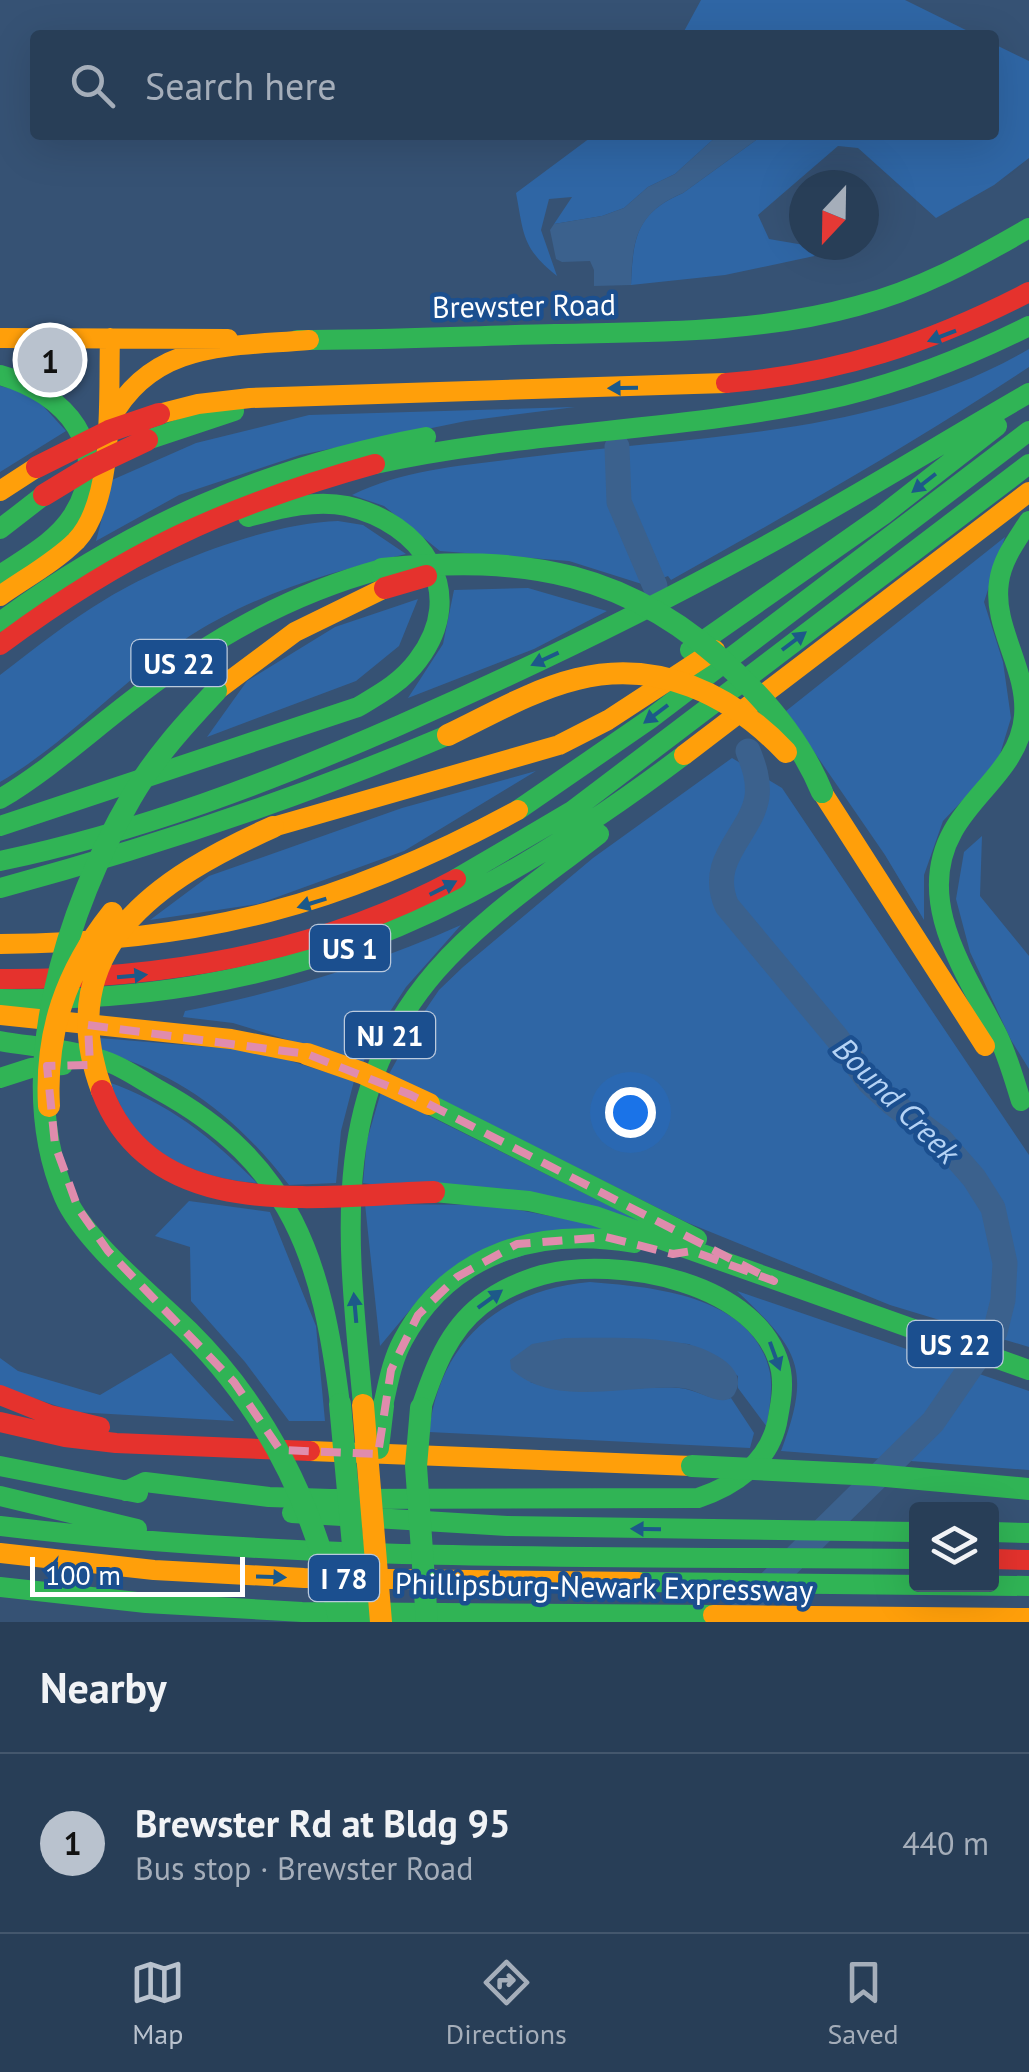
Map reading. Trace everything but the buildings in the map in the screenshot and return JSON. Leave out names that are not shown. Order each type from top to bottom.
[{"type":"main road","name":"Brewster Road","points":[[0,338],[309,340],[691,331],[794,322],[868,305],[926,284],[977,260],[1029,228]]},
{"type":"main road","points":[[0,491],[37,467],[109,431],[159,414],[223,400],[655,388],[796,376],[859,364],[908,349],[982,318],[1029,292]]},
{"type":"main road","points":[[0,645],[93,578],[162,540],[258,498],[384,462],[487,443],[804,406],[870,392],[954,363],[1029,326]]},
{"type":"main road","points":[[0,596],[68,548],[88,526],[103,488],[110,338]]},
{"type":"main road","points":[[105,440],[115,407],[126,390],[161,363],[200,353],[309,340]]},
{"type":"main road","points":[[0,375],[35,385],[62,405],[80,432],[86,465],[82,497],[67,524],[0,575]]},
{"type":"main road","points":[[0,529],[90,467],[147,440],[252,407],[343,394]]},
{"type":"main road","points":[[0,860],[113,834],[204,805],[498,681],[745,556],[1029,394]]},
{"type":"main road","points":[[427,782],[514,751],[603,709],[883,515],[1029,402]]},
{"type":"main road","points":[[0,622],[57,580],[138,532],[229,490],[311,462],[403,440],[478,430],[680,413],[714,417]]},
{"type":"main road","points":[[0,944],[122,941],[230,925],[346,892],[431,856],[522,806],[609,748],[1029,431]]},
{"type":"main road","points":[[0,979],[121,978],[225,963],[350,928],[446,886],[516,848],[572,810],[1029,464]]},
{"type":"main road","name":"US 1","points":[[0,999],[86,999],[177,990],[254,976],[356,946],[431,915],[502,878],[660,774],[1029,492]]},
{"type":"main road","points":[[0,828],[358,707],[406,677],[434,637],[440,597],[430,562],[405,532],[368,512],[336,504],[300,506],[162,540]]},
{"type":"main road","points":[[108,1251],[78,1208],[55,1145],[47,1068],[59,1003],[88,944],[112,913],[141,886],[186,857],[273,827],[559,745],[600,725],[929,507]]},
{"type":"main road","points":[[1025,1107],[1000,1040],[971,991],[952,947],[940,898],[940,872],[952,832],[1002,772],[1021,735],[1024,687],[1001,619],[998,596],[1004,562],[1029,520]]},
{"type":"main road","points":[[340,1622],[313,1518],[265,1425],[218,1362],[108,1251],[62,1195],[41,1148],[30,1084],[36,1000],[56,927],[85,862],[145,771],[182,725],[216,691],[294,632],[383,579],[498,567],[540,568],[622,592],[668,615],[700,637],[775,714],[813,768],[822,792],[1025,1107]]},
{"type":"main road","name":"US 22","points":[[0,799],[224,632],[295,596],[383,579]]},
{"type":"main road","points":[[0,888],[202,830],[326,785],[570,681],[603,674],[649,674],[696,686],[728,702],[765,729],[822,792]]},
{"type":"main road","points":[[0,828],[80,811],[498,681]]},
{"type":"main road","name":"NJ 21","points":[[362,1405],[348,1182],[358,1114],[377,1061],[406,1009],[439,967],[601,832],[660,774]]},
{"type":"main road","points":[[273,827],[215,854],[169,882],[135,910],[111,940],[95,978],[88,1020],[91,1061],[102,1097],[123,1130],[150,1158],[203,1186],[262,1195],[434,1192],[480,1194],[561,1207],[774,1280]]},
{"type":"main road","name":"US 22","points":[[0,1015],[231,1039],[307,1054],[362,1073],[429,1104],[774,1280],[1029,1370]]},
{"type":"main road","points":[[0,1042],[102,1060],[123,1067],[131,1076]]},
{"type":"main road","points":[[0,1078],[31,1068],[69,1065],[131,1076],[178,1099],[216,1125],[251,1158],[285,1204],[304,1238],[323,1291],[333,1339],[362,1405],[378,1482],[372,1502],[381,1622]]},
{"type":"main road","points":[[360,1622],[362,1405],[418,1315],[446,1285],[493,1254],[538,1238],[572,1234],[606,1237],[673,1254],[692,1251]]},
{"type":"main road","points":[[126,1490],[145,1482],[284,1498],[672,1500],[698,1498],[742,1476],[767,1449],[780,1416],[782,1381],[777,1357],[752,1318],[728,1300],[655,1275],[606,1268],[576,1268],[517,1282],[479,1307],[451,1335],[438,1357],[421,1408],[416,1466],[427,1622]]},
{"type":"main road","points":[[0,1395],[79,1423],[158,1438],[248,1448]]},
{"type":"main road","points":[[0,1422],[91,1441],[876,1475],[1029,1489]]},
{"type":"main road","name":"Phillipsburg-Newark Expressway","points":[[0,1466],[276,1512],[399,1522],[909,1532]]},
{"type":"main road","points":[[0,1496],[220,1548]]},
{"type":"main road","name":"Phillipsburg-Newark Expressway","points":[[0,1526],[297,1552],[909,1558]]},
{"type":"main road","points":[[999,1532],[1029,1533]]},
{"type":"main road","name":"Phillipsburg-Newark Expressway","points":[[0,1554],[154,1570],[304,1578],[1029,1586]]},
{"type":"main road","points":[[999,1560],[1029,1560]]},
{"type":"main road","name":"Phillipsburg-Newark Expressway","points":[[0,1587],[146,1603],[302,1612],[1028,1620]]},
{"type":"main road","points":[[808,1622],[847,1619]]},
{"type":"highlighted area","points":[[88,1025],[307,1054],[411,1095],[774,1281],[692,1251],[673,1254],[606,1237],[517,1244],[457,1277],[418,1315],[391,1370],[378,1454],[280,1450],[234,1382],[108,1251],[78,1208],[55,1145],[47,1066],[90,1065]]},
{"type":"shaded area","points":[[701,0],[905,0],[966,30],[685,30]]},
{"type":"shaded area","points":[[999,46],[1029,61],[1029,158],[994,185],[936,218],[858,148],[838,146],[810,170],[789,170],[789,188],[758,215],[769,239],[789,242],[789,260],[796,260],[725,275],[631,285],[640,229],[655,209],[756,140],[999,140]]},
{"type":"shaded area","points":[[587,140],[712,140],[675,174],[648,187],[624,208],[602,216],[554,224],[572,197],[549,199],[541,230],[557,276],[526,240],[516,193]]},
{"type":"shaded area","points":[[712,140],[756,140],[647,219],[636,241],[631,285],[594,286],[590,261],[556,259],[550,230],[554,224],[624,208],[648,187],[675,174]]},
{"type":"shaded area","points":[[1029,349],[1029,367],[852,477],[671,580],[668,576],[645,585],[569,561],[440,551],[384,506],[352,495],[394,479],[438,469],[786,428],[849,416],[911,400],[971,378]]},
{"type":"shaded area","points":[[0,386],[32,394],[66,431],[0,472]]},
{"type":"shaded area","points":[[575,407],[466,421],[300,455],[179,495],[96,541],[112,480],[196,443],[309,415]]},
{"type":"shaded area","points":[[338,521],[363,525],[406,554],[289,587],[207,626],[158,659],[48,750],[0,782],[0,675],[92,608],[157,572],[250,537]]},
{"type":"shaded area","points":[[1005,537],[984,602],[1003,662],[1011,718],[997,764],[943,821],[924,875],[924,920],[885,855],[786,711]]},
{"type":"shaded area","points":[[528,588],[607,611],[534,649],[408,698],[443,644],[454,590]]},
{"type":"shaded area","points":[[418,599],[399,646],[356,681],[207,737],[247,681],[335,627]]},
{"type":"shaded area","points":[[732,758],[782,788],[1029,1155],[1029,1347],[890,1305],[686,1222],[389,1074],[439,990],[463,967],[593,858]]},
{"type":"shaded area","points":[[536,771],[404,851],[258,904],[150,920],[209,876],[402,808]]},
{"type":"shaded area","points":[[982,836],[980,896],[1029,956],[1029,1069],[1011,1040],[970,952],[956,899],[964,852]]},
{"type":"shaded area","points":[[461,925],[382,1016],[363,1063],[233,1023],[183,1017],[185,1011],[360,965]]},
{"type":"shaded area","points":[[99,1038],[259,1051],[354,1081],[341,1131],[336,1183],[289,1185],[228,1119],[183,1086],[100,1051]]},
{"type":"shaded area","points":[[108,1082],[170,1111],[257,1183],[207,1174],[161,1153],[132,1125]]},
{"type":"shaded area","points":[[381,1092],[648,1225],[363,1183],[367,1140]]},
{"type":"shaded area","points":[[189,1201],[270,1212],[316,1326],[325,1421],[289,1421],[245,1362],[191,1301],[190,1247],[155,1236]]},
{"type":"shaded area","points":[[365,1204],[492,1205],[608,1227],[429,1287],[380,1346]]},
{"type":"shaded area","points":[[590,1282],[642,1287],[698,1300],[723,1311],[744,1327],[760,1347],[770,1373],[767,1427],[738,1388],[738,1376],[689,1344],[601,1338],[530,1382],[585,1391],[679,1388],[719,1399],[731,1398],[754,1433],[750,1448],[429,1432],[435,1399],[446,1371],[461,1346],[480,1326],[529,1296]]},
{"type":"shaded area","points":[[737,1291],[1029,1391],[1029,1470],[781,1451],[796,1399],[794,1362],[774,1329]]},
{"type":"shaded area","points":[[565,1338],[642,1339],[695,1346],[731,1366],[738,1382],[736,1391],[725,1400],[682,1388],[570,1392],[529,1381],[511,1369],[510,1360],[532,1344]]},
{"type":"shaded area","points":[[171,1353],[234,1421],[75,1412],[0,1387],[0,1358],[18,1371],[100,1395]]},
{"type":"waterway","name":"Bound Creek","points":[[617,447],[619,502],[655,586]]},
{"type":"waterway","name":"Bound Creek","points":[[734,1622],[933,1422],[995,1332],[1003,1300],[1005,1263],[993,1208],[974,1178],[940,1139],[869,1082],[727,906],[722,874],[757,797],[757,779],[748,751]]},
{"type":"traffic: fast","points":[[297,340],[669,331],[783,321],[902,292],[967,263],[1029,228]]},
{"type":"traffic: fast","points":[[375,464],[491,444],[727,417],[843,396],[938,366],[1029,326]]},
{"type":"traffic: fast","points":[[0,375],[45,395],[62,410],[85,446],[88,467],[84,490],[66,525],[40,549],[0,575]]},
{"type":"traffic: fast","points":[[0,861],[103,836],[203,804],[445,705],[711,575],[1029,393]]},
{"type":"traffic: fast","points":[[147,440],[234,411]]},
{"type":"traffic: fast","points":[[690,650],[883,515],[997,426]]},
{"type":"traffic: fast","points":[[518,810],[650,719],[1029,431]]},
{"type":"traffic: fast","points":[[0,622],[100,556],[202,504],[310,465],[426,437]]},
{"type":"traffic: fast","points":[[456,879],[572,811],[1029,464]]},
{"type":"traffic: fast","points":[[0,529],[44,495]]},
{"type":"traffic: fast","points":[[0,826],[358,707],[412,668],[433,634],[439,609],[438,585],[416,544],[373,515],[335,504],[297,506],[248,517]]},
{"type":"traffic: fast","points":[[1021,1101],[1002,1044],[949,937],[941,911],[939,884],[942,858],[953,831],[1006,763],[1021,733],[1024,698],[998,599],[1003,565],[1029,521]]},
{"type":"traffic: fast","points":[[382,569],[433,565],[529,568],[573,577],[657,612],[697,639],[763,700],[796,743],[822,792]]},
{"type":"traffic: fast","points":[[0,799],[223,637],[315,591],[382,569]]},
{"type":"traffic: fast","points":[[216,691],[140,783],[108,841],[68,939],[46,1045],[44,1098],[50,1149],[65,1197],[87,1232],[217,1362],[265,1429],[303,1502],[340,1622]]},
{"type":"traffic: fast","points":[[0,888],[227,819],[448,735]]},
{"type":"traffic: fast","points":[[0,999],[100,996],[193,986],[281,967],[364,940],[445,906],[524,863],[684,755]]},
{"type":"traffic: fast","points":[[363,1405],[353,1289],[353,1178],[360,1123],[376,1071],[400,1020],[436,971],[473,933],[599,834]]},
{"type":"traffic: fast","points":[[0,1041],[79,1054],[119,1067],[205,1119],[241,1150],[270,1184],[293,1221],[310,1261],[333,1352],[340,1404]]},
{"type":"traffic: fast","points":[[0,1078],[31,1068],[63,1065]]},
{"type":"traffic: fast","points":[[429,1104],[697,1239]]},
{"type":"traffic: fast","points":[[434,1192],[529,1201],[595,1216],[1029,1370]]},
{"type":"traffic: fast","points":[[383,1406],[403,1340],[446,1285],[472,1266],[532,1243],[565,1239],[634,1243]]},
{"type":"traffic: fast","points":[[126,1491],[145,1482],[269,1497],[331,1499],[698,1498],[736,1480],[766,1450],[777,1423],[782,1378],[769,1341],[746,1316],[717,1296],[645,1273],[573,1270],[518,1283],[469,1315],[443,1352],[421,1408]]},
{"type":"traffic: fast","points":[[340,1404],[360,1622]]},
{"type":"traffic: fast","points":[[378,1448],[383,1406]]},
{"type":"traffic: fast","points":[[421,1408],[416,1466],[427,1622]]},
{"type":"traffic: fast","points":[[0,1466],[138,1493]]},
{"type":"traffic: fast","points":[[692,1466],[875,1475],[1029,1489]]},
{"type":"traffic: fast","points":[[0,1496],[137,1529]]},
{"type":"traffic: fast","points":[[292,1513],[507,1526],[909,1532]]},
{"type":"traffic: fast","points":[[0,1526],[114,1538],[343,1552],[909,1559]]},
{"type":"traffic: fast","points":[[999,1532],[1029,1533]]},
{"type":"traffic: fast","points":[[638,1582],[1029,1586]]},
{"type":"traffic: fast","points":[[0,1587],[146,1603],[302,1612],[713,1615]]},
{"type":"traffic: slow","points":[[0,338],[228,339]]},
{"type":"traffic: slow","points":[[0,596],[68,549],[89,523],[104,473],[110,338]]},
{"type":"traffic: slow","points":[[110,420],[128,394],[171,361],[222,347],[309,340]]},
{"type":"traffic: slow","points":[[159,414],[198,404],[250,398],[726,383]]},
{"type":"traffic: slow","points":[[0,491],[37,467]]},
{"type":"traffic: slow","points":[[684,755],[1029,492]]},
{"type":"traffic: slow","points":[[216,691],[295,632],[385,588]]},
{"type":"traffic: slow","points":[[273,827],[559,745],[608,720],[715,650]]},
{"type":"traffic: slow","points":[[448,735],[560,684],[607,674],[636,674],[664,678],[717,698],[742,713],[786,752]]},
{"type":"traffic: slow","points":[[822,792],[985,1046]]},
{"type":"traffic: slow","points":[[0,944],[140,936],[268,912],[391,871],[518,810]]},
{"type":"traffic: slow","points":[[102,1091],[89,1041],[90,997],[103,958],[125,924],[155,895],[191,870],[273,827]]},
{"type":"traffic: slow","points":[[49,1106],[51,1053],[62,1004],[82,957],[112,913]]},
{"type":"traffic: slow","points":[[0,1015],[231,1039],[307,1054]]},
{"type":"traffic: slow","points":[[307,1054],[362,1073],[429,1104]]},
{"type":"traffic: slow","points":[[363,1405],[381,1622]]},
{"type":"traffic: slow","points":[[310,1451],[692,1466]]},
{"type":"traffic: slow","points":[[0,1553],[154,1570],[304,1578],[638,1582]]},
{"type":"traffic: slow","points":[[713,1615],[1029,1618]]},
{"type":"traffic: jam","points":[[726,383],[807,372],[882,353],[956,326],[1029,292]]},
{"type":"traffic: jam","points":[[37,467],[109,431],[159,414]]},
{"type":"traffic: jam","points":[[44,495],[90,467],[147,440]]},
{"type":"traffic: jam","points":[[0,645],[90,584],[178,535],[271,497],[375,464]]},
{"type":"traffic: jam","points":[[385,588],[426,576]]},
{"type":"traffic: jam","points":[[0,979],[118,974],[234,958],[347,927],[456,879]]},
{"type":"traffic: jam","points":[[102,1091],[126,1134],[160,1164],[200,1183],[245,1193],[293,1197],[434,1192]]},
{"type":"traffic: jam","points":[[0,1395],[50,1415],[100,1427]]},
{"type":"traffic: jam","points":[[0,1422],[65,1437],[116,1443],[310,1451]]},
{"type":"traffic: jam","points":[[999,1559],[1029,1560]]},
{"type":"place","name":"Brewster Rd at Bldg 95","points":[[50,360]]}]
